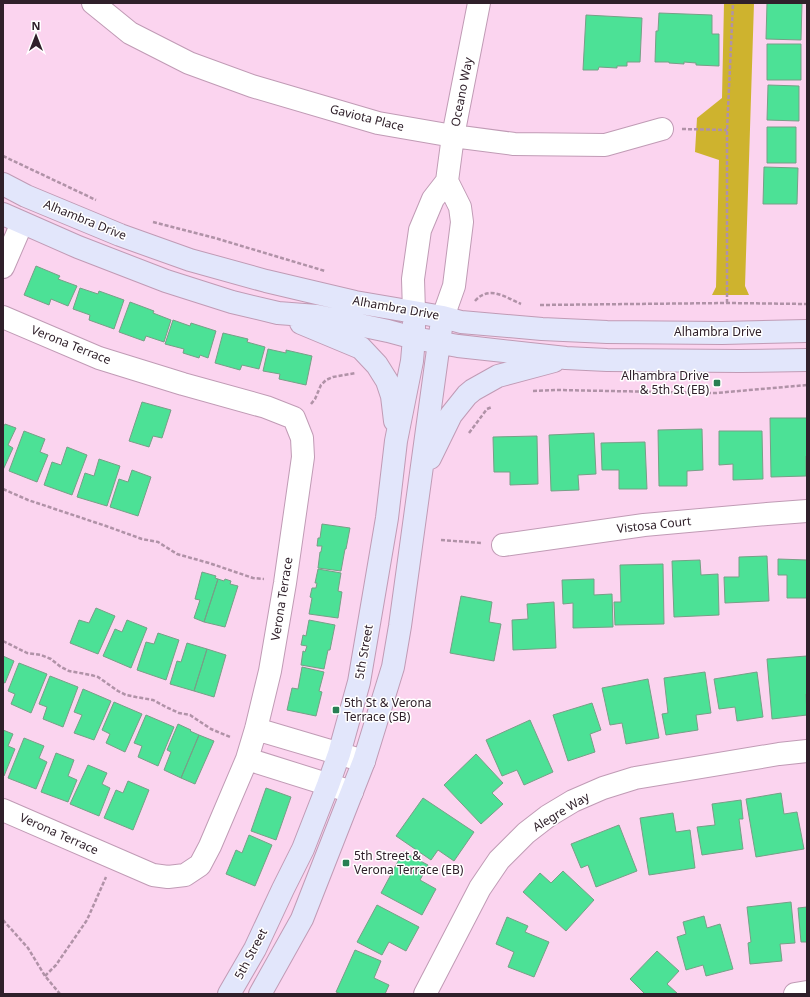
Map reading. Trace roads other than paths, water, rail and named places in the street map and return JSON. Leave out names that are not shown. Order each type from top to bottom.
[{"type":"main road","name":"Alhambra Drive","points":[[3,184],[26,196],[112,232],[190,260],[266,281],[333,297],[443,317],[461,322],[542,330],[607,332],[722,333],[807,331]]},
{"type":"main road","name":"Alhambra Drive","points":[[13,218],[78,247],[166,281],[232,302],[278,313],[317,316],[414,338],[458,346],[566,358],[615,360],[807,360]]},
{"type":"main road","name":"5th Street","points":[[229,994],[255,949],[303,849],[339,754],[359,682],[387,518],[396,441],[412,361],[414,312]]},
{"type":"main road","points":[[278,313],[361,348],[377,365],[387,381],[392,396],[396,441]]},
{"type":"main road","points":[[260,994],[302,919],[364,761],[393,667],[422,475],[443,317]]},
{"type":"main road","points":[[422,475],[451,415],[467,395],[498,376],[566,358]]},
{"type":"street","name":"Gaviota Place","points":[[93,3],[130,33],[188,63],[252,86],[378,123],[453,136],[514,144],[605,145],[662,129]]},
{"type":"street","name":"Oceano Way","points":[[447,181],[453,136],[479,3]]},
{"type":"street","points":[[414,312],[413,279],[420,230],[433,199],[447,181],[460,207],[462,222],[454,286],[443,317]]},
{"type":"street","points":[[3,267],[13,218]]},
{"type":"street","name":"Verona Terrace","points":[[3,317],[99,358],[266,407],[294,418],[302,438],[303,457],[270,671],[256,729],[247,759],[210,846],[200,865],[185,875],[168,877],[153,875],[3,810]]},
{"type":"street","name":"Vistosa Court","points":[[502,545],[644,525],[807,511]]},
{"type":"street","points":[[256,729],[364,761]]},
{"type":"street","name":"Alegre Way","points":[[425,994],[480,888],[499,860],[526,833],[548,816],[573,801],[635,778],[779,754],[807,751]]},
{"type":"street","points":[[247,759],[352,792]]},
{"type":"street","points":[[795,994],[807,992]]},
{"type":"place","name":"Alhambra Drive & 5th St (EB)","points":[[717,383]]},
{"type":"place","name":"5th St & Verona Terrace (SB)","points":[[336,710]]},
{"type":"place","name":"5th Street & Verona Terrace (EB)","points":[[346,863]]}]
